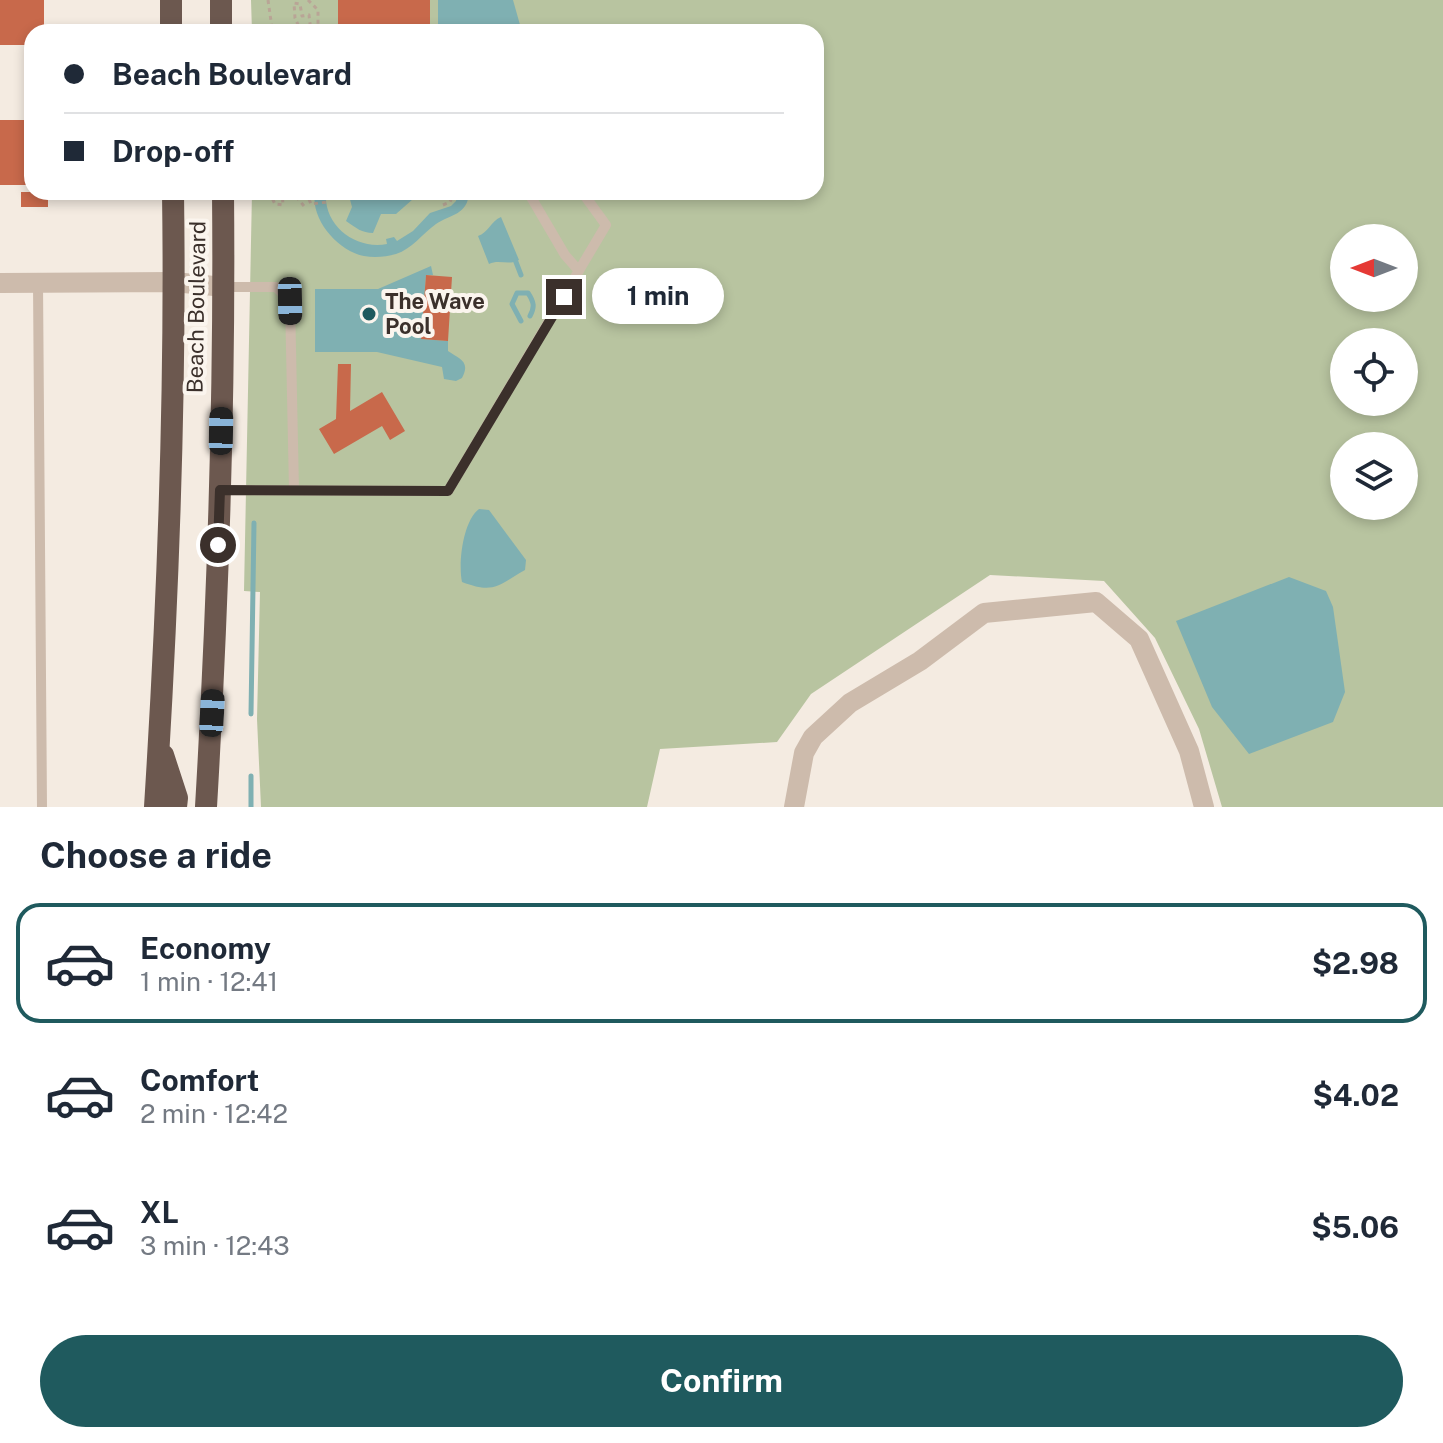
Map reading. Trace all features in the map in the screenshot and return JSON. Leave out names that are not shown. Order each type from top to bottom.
[{"type":"highway","points":[[171,0],[171,24]]},
{"type":"highway","points":[[221,0],[221,24]]},
{"type":"highway","points":[[155,807],[170,486],[173,200]]},
{"type":"highway","name":"Beach Boulevard","points":[[206,807],[214,682],[220,490],[223,200]]},
{"type":"highway","points":[[159,743],[177,798],[176,807]]},
{"type":"street","points":[[0,283],[174,282],[224,287]]},
{"type":"street","points":[[794,807],[804,753],[813,737],[850,703],[920,661],[984,613],[1096,602],[1139,639],[1189,751],[1204,807]]},
{"type":"lane","points":[[533,200],[565,255],[579,271]]},
{"type":"lane","points":[[220,490],[448,491],[606,225],[588,200]]},
{"type":"lane","points":[[38,283],[42,807]]},
{"type":"lane","points":[[224,287],[276,287],[290,301],[294,490]]},
{"type":"path","points":[[268,0],[271,24]]},
{"type":"path","points":[[308,0],[318,10],[318,24]]},
{"type":"path","points":[[298,24],[294,3],[300,4],[302,16],[309,15],[310,24]]},
{"type":"path","points":[[296,200],[304,206]]},
{"type":"path","points":[[310,200],[312,204],[327,200]]},
{"type":"path","points":[[443,205],[451,200]]},
{"type":"green space","points":[[251,0],[1443,0],[1443,807],[1222,807],[1199,729],[1155,638],[1104,581],[990,575],[811,694],[777,742],[660,749],[647,807],[261,807],[257,719],[260,592],[244,591],[252,200],[824,200],[824,24],[252,24]]},
{"type":"water","points":[[438,0],[513,0],[520,24],[438,24]]},
{"type":"water","points":[[326,200],[330,215],[344,233],[375,245],[387,244],[386,239],[394,237],[397,241],[413,231],[430,213],[451,206],[456,200],[468,200],[462,210],[436,224],[407,249],[376,257],[354,253],[336,241],[321,223],[315,202]]},
{"type":"water","points":[[350,200],[412,200],[396,214],[381,214],[373,233],[362,231],[346,221],[352,207]]},
{"type":"water","points":[[501,217],[519,260],[489,264],[478,236]]},
{"type":"water","name":"The Wave Pool","points":[[431,266],[433,275],[426,275],[421,339],[448,341],[448,351],[464,364],[462,378],[456,381],[444,379],[442,367],[377,352],[315,352],[315,289],[378,289]]},
{"type":"water","points":[[479,509],[489,510],[526,560],[525,570],[489,588],[462,582],[461,554],[466,532]]},
{"type":"water","points":[[1289,577],[1326,591],[1333,607],[1345,692],[1333,722],[1249,754],[1212,707],[1176,621]]},
{"type":"building","points":[[0,0],[44,0],[44,24],[24,24],[24,45],[0,45]]},
{"type":"building","points":[[338,0],[430,0],[430,24],[338,24]]},
{"type":"building","points":[[0,120],[24,120],[24,185],[0,185]]},
{"type":"building","points":[[21,192],[24,192],[24,200],[48,200],[48,207],[21,207]]},
{"type":"building","points":[[426,275],[452,277],[448,341],[421,339]]},
{"type":"building","points":[[338,364],[351,364],[350,411],[382,392],[405,431],[390,440],[382,426],[334,454],[319,429],[336,419]]},
{"type":"waterway","points":[[514,257],[521,275]]},
{"type":"waterway","points":[[521,321],[512,304],[517,293],[528,293],[530,296],[533,302],[530,316]]},
{"type":"waterway","points":[[251,714],[254,523]]},
{"type":"waterway","points":[[251,776],[251,807]]},
{"type":"place","name":"The Wave Pool","points":[[369,314]]},
{"type":"route","points":[[218,545],[220,490],[448,491],[564,297]]}]
